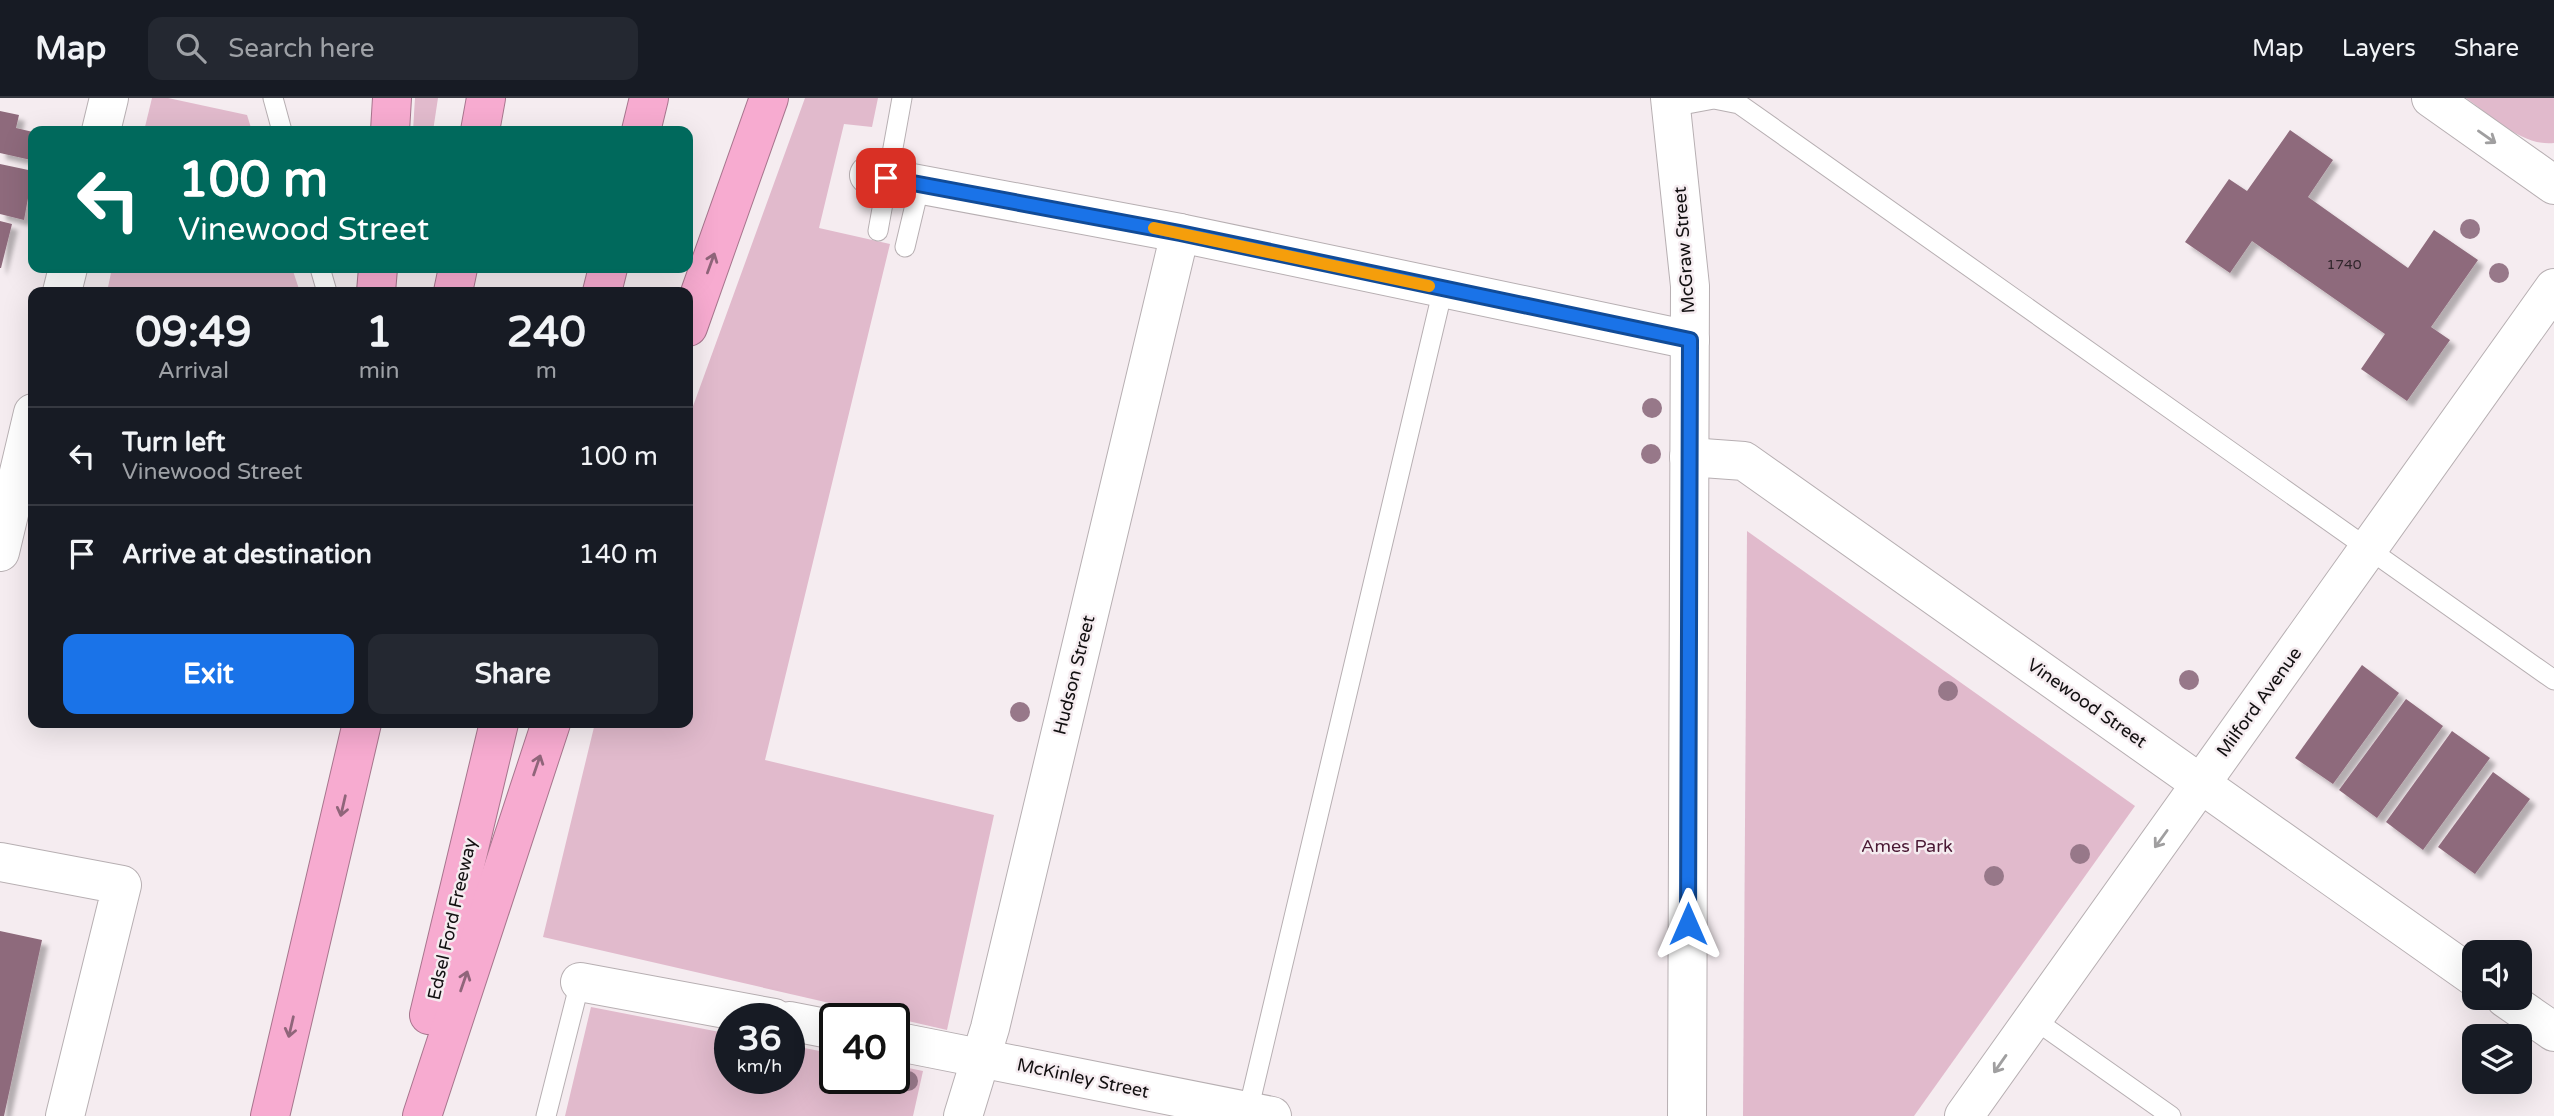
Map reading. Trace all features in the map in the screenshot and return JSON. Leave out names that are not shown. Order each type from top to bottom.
[{"type":"highway","points":[[390,126],[392,98]]},
{"type":"highway","points":[[481,126],[486,98]]},
{"type":"highway","points":[[641,126],[649,98]]},
{"type":"highway","points":[[693,313],[769,98]]},
{"type":"highway","points":[[270,1116],[360,728]]},
{"type":"highway","name":"Edsel Ford Freeway","points":[[405,1116],[498,728]]},
{"type":"highway","points":[[422,1116],[549,728]]},
{"type":"street","points":[[102,126],[109,98]]},
{"type":"street","points":[[2431,98],[2554,185]]},
{"type":"street","name":"McGraw Street","points":[[1671,102],[1690,286],[1687,1116]]},
{"type":"street","points":[[892,179],[1180,233],[1690,340]]},
{"type":"street","name":"Hudson Street","points":[[963,1116],[982,1057],[1180,233]]},
{"type":"street","name":"Milford Avenue","points":[[1964,1116],[2200,783],[2371,549],[2554,288]]},
{"type":"street","points":[[0,552],[28,434]]},
{"type":"street","name":"Vinewood Street","points":[[1689,457],[1744,461],[2462,968]]},
{"type":"street","points":[[0,862],[122,886],[65,1116]]},
{"type":"street","points":[[580,982],[714,1007]]},
{"type":"street","points":[[2522,1010],[2554,1032]]},
{"type":"street","name":"McKinley Street","points":[[910,1044],[1260,1114]]},
{"type":"lane","points":[[273,98],[281,126]]},
{"type":"lane","points":[[878,231],[892,179],[902,98]]},
{"type":"lane","points":[[1671,102],[1713,99],[1739,104],[2554,680]]},
{"type":"lane","points":[[892,179],[905,247]]},
{"type":"lane","points":[[1260,1114],[1443,289]]},
{"type":"lane","points":[[546,1116],[580,982]]},
{"type":"lane","points":[[2032,1018],[2171,1116]]},
{"type":"green space","points":[[152,98],[168,98],[247,115],[250,126],[145,126]]},
{"type":"green space","points":[[415,98],[438,98],[434,126],[413,126]]},
{"type":"green space","points":[[805,98],[878,98],[872,127],[844,124],[819,228],[890,244],[765,760],[994,815],[947,1030],[910,1021],[910,1003],[830,1003],[543,937],[594,728],[693,728],[693,406]]},
{"type":"green space","points":[[2466,98],[2554,98],[2554,143],[2542,143],[2519,135]]},
{"type":"green space","points":[[111,273],[294,273],[298,287],[108,287]]},
{"type":"green space","name":"Ames Park","points":[[1747,531],[2135,806],[1914,1116],[1743,1116]]},
{"type":"green space","points":[[591,1007],[714,1031],[714,1094],[805,1094],[805,1048],[819,1051],[819,1094],[910,1094],[910,1068],[923,1071],[913,1116],[565,1116]]},
{"type":"building","points":[[0,111],[19,115],[16,128],[28,131],[28,159],[0,153]]},
{"type":"building","points":[[2290,130],[2333,160],[2308,197],[2408,268],[2434,230],[2478,260],[2431,327],[2450,340],[2407,401],[2361,369],[2385,334],[2252,241],[2230,273],[2185,242],[2229,179],[2247,191]]},
{"type":"building","points":[[0,164],[28,170],[28,198],[24,220],[0,214]]},
{"type":"building","points":[[0,221],[12,224],[1,268],[0,268]]},
{"type":"building","points":[[2362,665],[2399,693],[2333,784],[2295,758]]},
{"type":"building","points":[[2406,699],[2443,726],[2377,818],[2339,790]]},
{"type":"building","points":[[2452,731],[2490,758],[2423,850],[2386,822]]},
{"type":"building","points":[[2493,772],[2530,799],[2475,874],[2438,847]]},
{"type":"building","points":[[0,931],[42,940],[4,1116],[0,1116]]},
{"type":"slow traffic","points":[[1154,228],[1429,286]]},
{"type":"route","points":[[886,178],[1180,233],[1690,340],[1688,924]]}]
